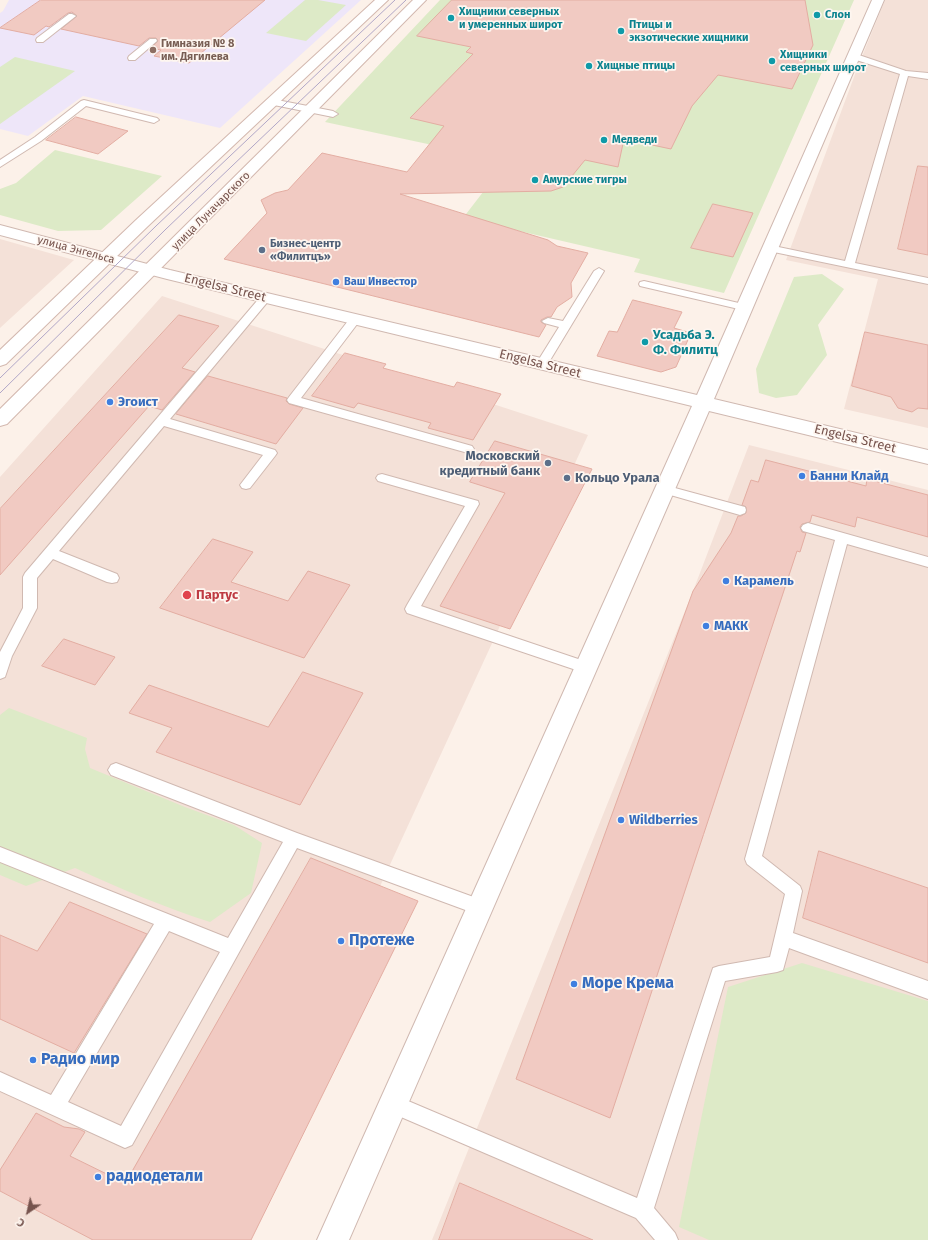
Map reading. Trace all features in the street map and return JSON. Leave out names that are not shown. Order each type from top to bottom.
[{"type":"street","points":[[0,360],[106,257],[382,0]]},
{"type":"street","name":"улица Луначарского","points":[[4,412],[151,270],[420,0]]},
{"type":"street","points":[[333,1240],[664,488],[703,403],[743,307],[878,0]]},
{"type":"street","name":"улица Энгельса","points":[[0,230],[151,270]]},
{"type":"street","name":"Engelsa Street","points":[[151,270],[928,457]]},
{"type":"lane","points":[[40,40],[72,16]]},
{"type":"lane","points":[[132,58],[153,41]]},
{"type":"lane","points":[[853,56],[905,72],[928,76]]},
{"type":"lane","points":[[848,264],[905,72]]},
{"type":"lane","points":[[272,102],[333,114]]},
{"type":"lane","points":[[0,164],[38,139],[84,103],[154,120]]},
{"type":"lane","points":[[769,248],[928,281]]},
{"type":"lane","points":[[542,364],[600,271]]},
{"type":"lane","points":[[644,284],[743,307]]},
{"type":"lane","points":[[0,673],[3,655],[30,608],[30,577],[266,298]]},
{"type":"lane","points":[[355,319],[293,400],[468,449]]},
{"type":"lane","points":[[548,321],[566,325]]},
{"type":"lane","points":[[162,421],[271,453],[246,485]]},
{"type":"lane","points":[[382,478],[473,504],[412,609],[585,667]]},
{"type":"lane","points":[[664,488],[740,510]]},
{"type":"lane","points":[[808,528],[928,562]]},
{"type":"lane","points":[[644,1211],[719,974],[776,964],[794,891],[753,859],[842,538]]},
{"type":"lane","points":[[50,553],[112,578]]},
{"type":"lane","points":[[116,770],[294,839],[479,907]]},
{"type":"lane","points":[[0,1081],[126,1138],[294,839]]},
{"type":"lane","points":[[0,854],[232,948]]},
{"type":"lane","points":[[55,1106],[165,922]]},
{"type":"lane","points":[[783,938],[928,990]]},
{"type":"lane","points":[[394,1104],[644,1211],[668,1240]]},
{"type":"shaded area","name":"Гимназия № 8 им. Дягилева","points":[[9,0],[361,0],[220,128],[83,96],[28,136],[0,129],[0,13],[3,11]]},
{"type":"shaded area","points":[[885,0],[928,0],[928,428],[844,409],[878,279],[786,260],[857,69]]},
{"type":"shaded area","points":[[0,239],[74,260],[0,328]]},
{"type":"shaded area","points":[[162,296],[588,435],[217,1240],[0,1240],[0,477]]},
{"type":"shaded area","points":[[749,445],[928,490],[928,1240],[432,1240],[693,591]]},
{"type":"green space","points":[[305,0],[318,0],[346,5],[306,41],[266,33]]},
{"type":"green space","points":[[440,0],[854,0],[724,293],[634,272],[640,259],[463,218],[507,161],[325,122]]},
{"type":"green space","points":[[15,57],[75,71],[0,124],[0,67]]},
{"type":"green space","points":[[55,150],[162,176],[101,230],[58,231],[0,215],[0,189],[16,183]]},
{"type":"green space","points":[[822,274],[844,289],[818,325],[827,355],[797,395],[776,398],[759,393],[756,369],[794,277]]},
{"type":"green space","points":[[9,708],[87,738],[85,749],[90,768],[185,807],[234,825],[262,843],[251,893],[210,922],[141,897],[75,868],[26,886],[0,875],[0,715]]},
{"type":"green space","points":[[802,963],[928,1001],[928,1240],[709,1240],[679,1227],[728,987]]},
{"type":"building","points":[[41,0],[265,0],[189,63],[154,56],[161,50],[151,48],[158,41],[156,38],[149,38],[139,46],[61,29],[77,16],[72,12],[68,13],[49,27],[46,26],[34,35],[0,28]]},
{"type":"building","points":[[452,0],[805,0],[813,45],[792,89],[718,75],[692,106],[671,149],[624,139],[618,167],[585,160],[563,187],[551,191],[400,194],[548,240],[557,246],[588,253],[571,283],[572,297],[557,307],[551,317],[541,320],[541,322],[546,325],[539,337],[224,259],[267,213],[261,200],[275,193],[288,190],[322,153],[407,172],[444,126],[410,118],[473,54],[466,52],[471,47],[417,36]]},
{"type":"building","points":[[76,117],[128,131],[98,154],[46,140]]},
{"type":"building","points":[[918,166],[928,167],[928,255],[898,249]]},
{"type":"building","points":[[713,204],[753,213],[733,257],[691,248]]},
{"type":"building","name":"Усадьба Э. Ф. Филитц","points":[[633,300],[682,312],[674,328],[691,333],[676,367],[661,372],[597,356],[609,331],[617,332]]},
{"type":"building","points":[[179,315],[219,326],[182,368],[195,372],[162,410],[149,406],[0,575],[0,509]]},
{"type":"building","points":[[865,332],[928,345],[928,409],[918,408],[912,412],[898,408],[891,397],[852,386]]},
{"type":"building","points":[[345,353],[386,364],[383,368],[454,387],[457,382],[501,394],[473,440],[428,428],[431,423],[358,403],[354,408],[312,396]]},
{"type":"building","points":[[208,376],[287,398],[286,401],[289,404],[303,408],[276,444],[176,414]]},
{"type":"building","points":[[495,441],[592,469],[510,629],[440,606],[505,493],[470,482]]},
{"type":"building","points":[[766,460],[866,486],[867,479],[928,495],[928,537],[857,517],[855,527],[812,515],[810,522],[802,524],[800,527],[802,532],[806,533],[800,552],[797,551],[610,1118],[516,1079],[693,591],[731,533],[738,516],[746,513],[746,507],[742,505],[751,480],[758,482]]},
{"type":"building","points":[[213,539],[253,552],[231,582],[288,601],[308,571],[350,585],[304,658],[160,608]]},
{"type":"building","points":[[64,639],[115,657],[95,685],[42,666]]},
{"type":"building","points":[[303,672],[363,693],[300,805],[156,752],[172,728],[129,713],[149,685],[268,727]]},
{"type":"building","points":[[819,851],[928,888],[928,963],[803,918]]},
{"type":"building","points":[[311,858],[418,901],[251,1240],[93,1240],[0,1191],[0,1170],[36,1113],[64,1127],[79,1129],[85,1132],[70,1156],[125,1183]]},
{"type":"building","points":[[70,902],[147,934],[74,1053],[0,1019],[0,935],[37,951]]},
{"type":"building","points":[[460,1183],[593,1240],[439,1240]]},
{"type":"tram line","points":[[0,378],[156,226],[395,0]]},
{"type":"tram line","points":[[0,393],[166,229],[406,0]]},
{"type":"place","name":"Слон","points":[[817,15]]},
{"type":"place","name":"Хищники северных и умеренных широт","points":[[451,18]]},
{"type":"place","name":"Птицы и экзотические хищники","points":[[621,31]]},
{"type":"place","name":"Гимназия № 8 им. Дягилева","points":[[153,50]]},
{"type":"place","name":"Хищники северных широт","points":[[772,61]]},
{"type":"place","name":"Хищные птицы","points":[[589,66]]},
{"type":"place","name":"Медведи","points":[[604,140]]},
{"type":"place","name":"Амурские тигры","points":[[535,180]]},
{"type":"place","name":"Бизнес-центр «Филитцъ»","points":[[262,250]]},
{"type":"place","name":"Ваш Инвестор","points":[[336,282]]},
{"type":"place","name":"Усадьба Э. Ф. Филитц","points":[[645,342]]},
{"type":"place","name":"Эгоист","points":[[110,402]]},
{"type":"place","name":"Московский кредитный банк","points":[[548,463]]},
{"type":"place","name":"Банни Клайд","points":[[802,476]]},
{"type":"place","name":"Кольцо Урала","points":[[567,478]]},
{"type":"place","name":"Карамель","points":[[726,581]]},
{"type":"place","name":"Партус","points":[[187,595]]},
{"type":"place","name":"МАКК","points":[[706,626]]},
{"type":"place","name":"Wildberries","points":[[621,820]]},
{"type":"place","name":"Протеже","points":[[341,941]]},
{"type":"place","name":"Море Крема","points":[[574,984]]},
{"type":"place","name":"Радио мир","points":[[33,1060]]},
{"type":"place","name":"радиодетали","points":[[98,1177]]}]
